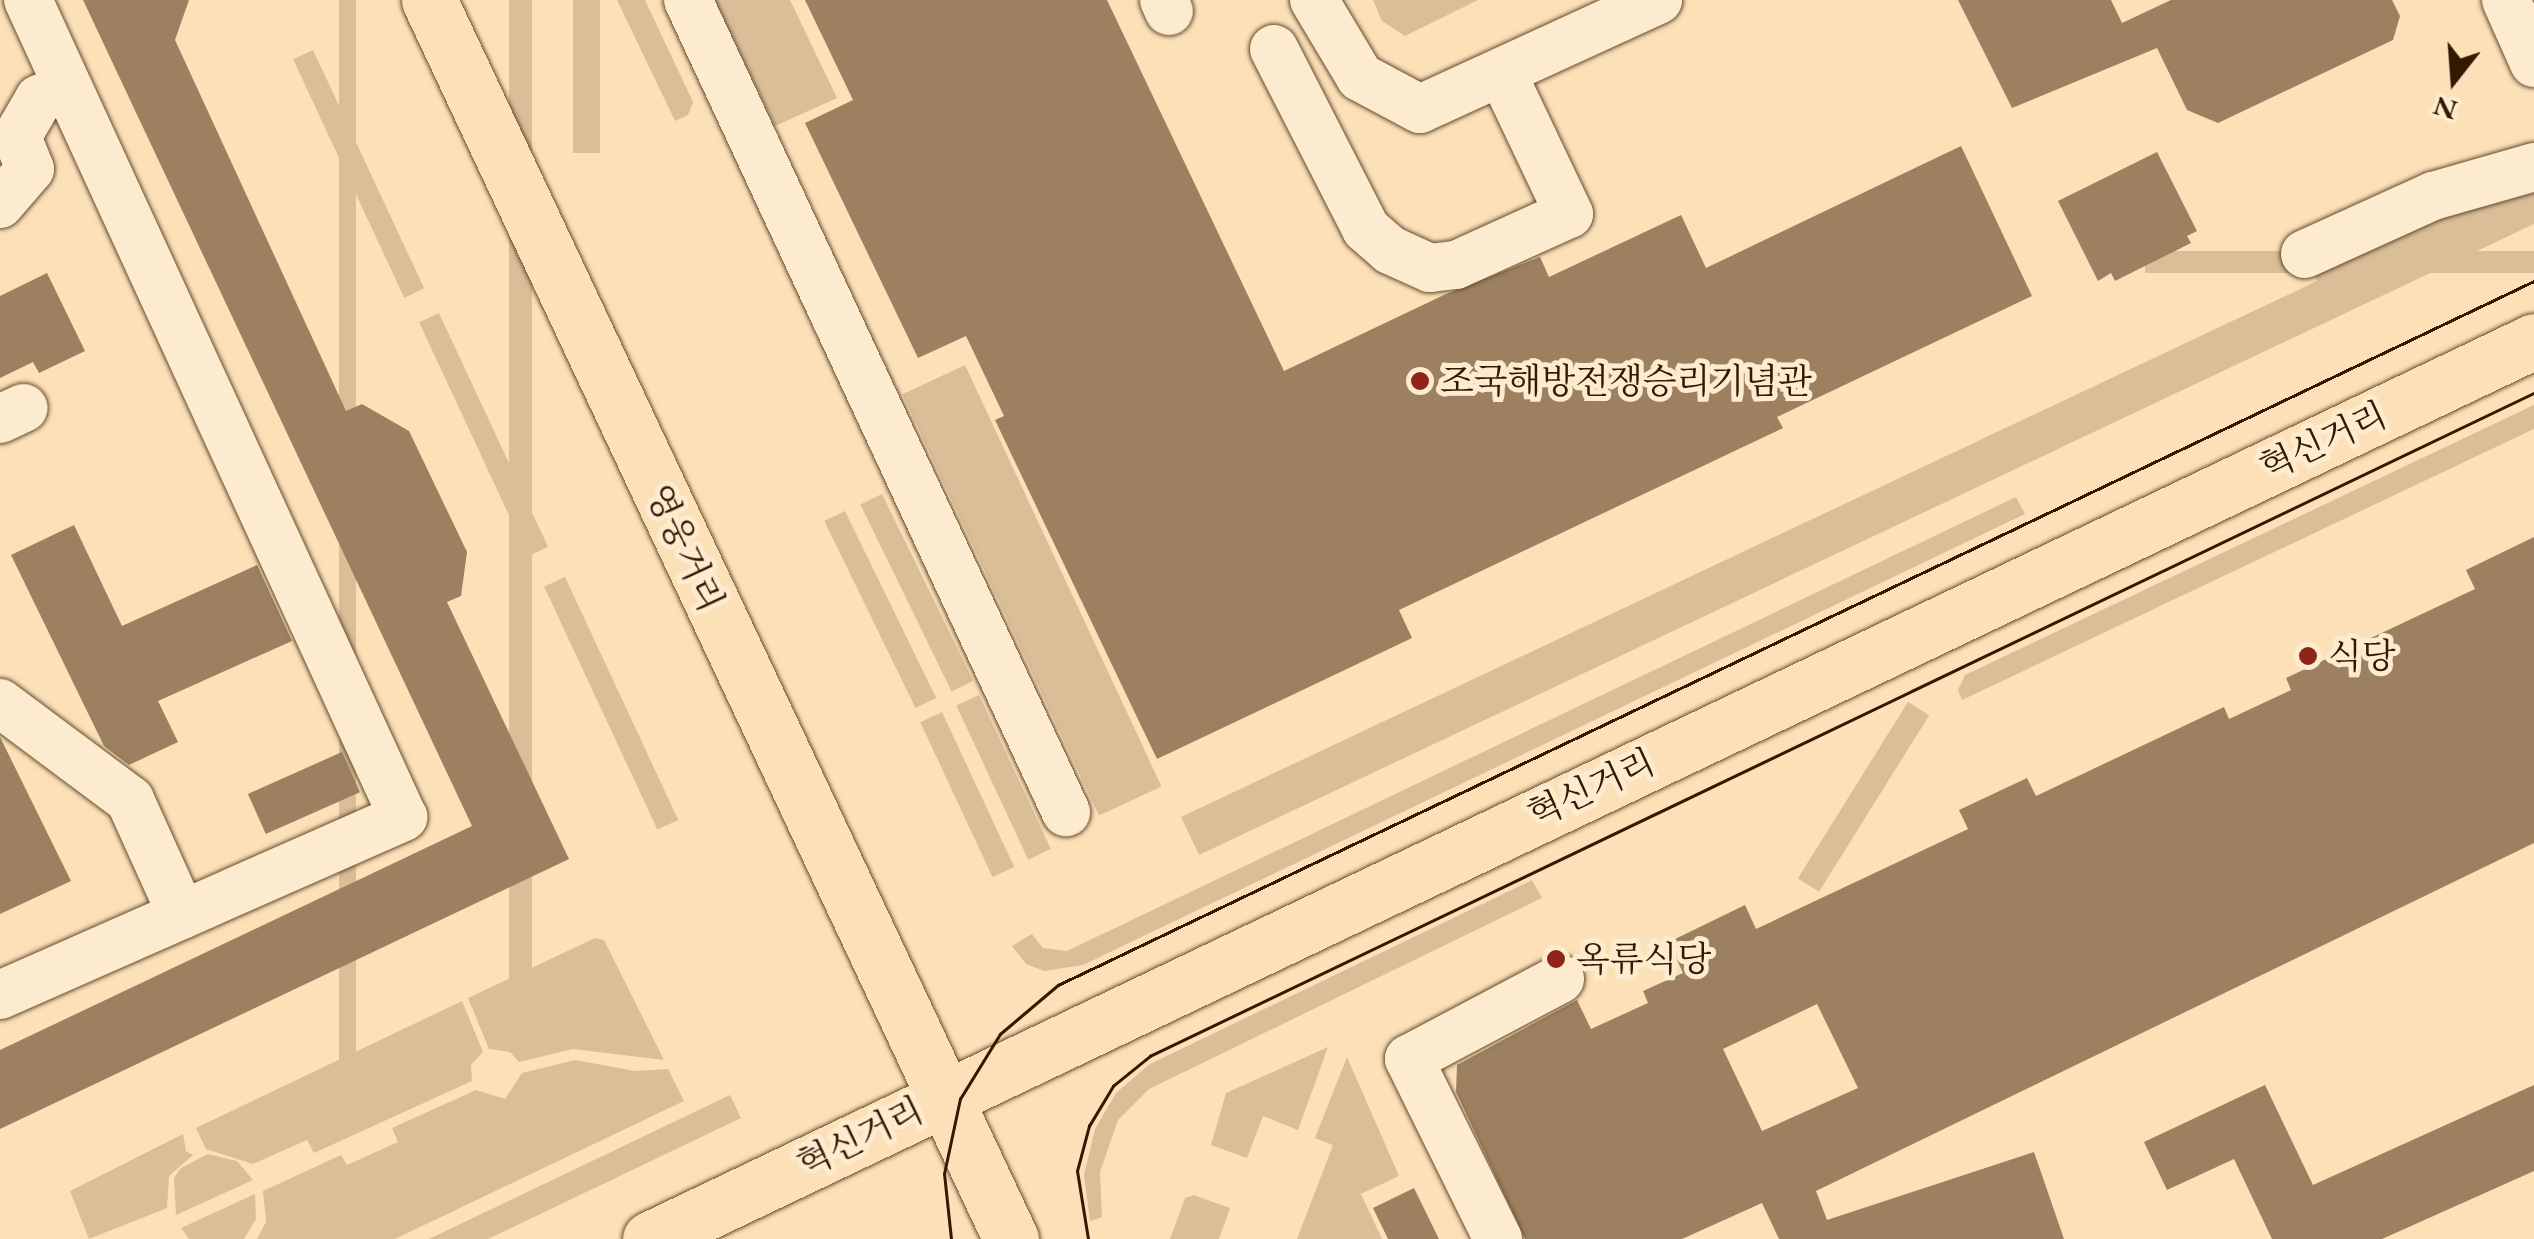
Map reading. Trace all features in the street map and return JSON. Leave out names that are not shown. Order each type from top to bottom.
[{"type":"main road","name":"영웅거리","points":[[429,0],[1011,1239]]},
{"type":"main road","name":"혁신거리","points":[[650,1239],[942,1096],[2534,341]]},
{"type":"street","points":[[0,996],[403,817],[28,0]]},
{"type":"street","points":[[688,0],[1066,812]]},
{"type":"street","points":[[1314,0],[1360,77],[1420,109],[1503,75],[1658,0]]},
{"type":"street","points":[[1274,49],[1366,229],[1390,250],[1430,268],[1456,265],[1569,214],[1503,75]]},
{"type":"street","points":[[0,204],[30,169],[17,138],[39,99],[66,88]]},
{"type":"street","points":[[2306,254],[2434,196],[2534,167]]},
{"type":"street","points":[[0,704],[130,800],[182,915]]},
{"type":"street","points":[[1498,1239],[1409,1059],[1560,979]]},
{"type":"shaded area","points":[[339,0],[356,0],[356,1103],[339,1103]]},
{"type":"shaded area","points":[[509,0],[532,0],[532,1015],[509,1015]]},
{"type":"shaded area","points":[[573,0],[600,0],[600,153],[573,153]]},
{"type":"shaded area","points":[[617,0],[645,0],[693,102],[688,115],[675,121]]},
{"type":"shaded area","points":[[715,0],[790,0],[837,98],[775,126]]},
{"type":"shaded area","points":[[1373,0],[1478,0],[1405,36],[1382,21]]},
{"type":"shaded area","points":[[313,50],[424,288],[404,298],[293,59]]},
{"type":"shaded area","points":[[2534,185],[2534,224],[1199,855],[1181,817],[2317,281],[2310,265]]},
{"type":"shaded area","points":[[2145,251],[2534,251],[2534,273],[2145,273]]},
{"type":"shaded area","points":[[439,313],[548,547],[528,556],[419,322]]},
{"type":"shaded area","points":[[965,365],[1162,786],[1099,816],[902,394]]},
{"type":"shaded area","points":[[2534,405],[2534,429],[1962,700],[1958,690],[1965,675]]},
{"type":"shaded area","points":[[882,494],[973,681],[952,691],[860,505]]},
{"type":"shaded area","points":[[2016,497],[2025,514],[1083,965],[1044,971],[1026,964],[1012,946],[1032,934],[1043,948],[1067,951]]},
{"type":"shaded area","points":[[845,511],[936,698],[916,708],[824,521]]},
{"type":"shaded area","points":[[565,577],[678,820],[657,830],[544,587]]},
{"type":"shaded area","points":[[979,695],[1051,849],[1028,860],[956,706]]},
{"type":"shaded area","points":[[1908,702],[1929,715],[1819,892],[1798,878]]},
{"type":"shaded area","points":[[942,712],[1014,867],[993,877],[920,722]]},
{"type":"shaded area","points":[[1532,880],[1542,898],[1149,1089],[1118,1120],[1100,1172],[1102,1217],[1090,1221],[1084,1175],[1095,1129],[1116,1093],[1150,1064]]},
{"type":"shaded area","points":[[595,938],[604,940],[664,1060],[573,1049],[519,1062],[510,1052],[489,1049],[468,998]]},
{"type":"shaded area","points":[[462,1001],[483,1052],[471,1065],[472,1081],[314,1153],[307,1140],[253,1164],[206,1149],[196,1128]]},
{"type":"shaded area","points":[[1328,1047],[1298,1130],[1263,1116],[1247,1158],[1211,1145],[1226,1093]]},
{"type":"shaded area","points":[[1347,1057],[1399,1176],[1361,1194],[1382,1239],[1297,1239],[1333,1145],[1315,1138]]},
{"type":"shaded area","points":[[575,1060],[635,1071],[668,1069],[684,1101],[395,1239],[257,1239],[266,1222],[263,1191],[341,1155],[347,1165],[398,1142],[392,1128],[476,1090],[505,1099],[522,1073]]},
{"type":"shaded area","points":[[730,1095],[741,1118],[488,1239],[429,1239]]},
{"type":"shaded area","points":[[183,1134],[186,1151],[193,1155],[169,1176],[167,1208],[89,1239],[70,1191]]},
{"type":"shaded area","points":[[208,1154],[237,1161],[253,1180],[176,1215],[174,1178],[181,1168]]},
{"type":"shaded area","points":[[255,1194],[256,1219],[244,1239],[189,1239],[181,1228]]},
{"type":"shaded area","points":[[1194,1195],[1230,1208],[1219,1239],[1170,1239],[1185,1198]]},
{"type":"building","points":[[83,0],[189,0],[175,40],[346,411],[362,404],[409,431],[467,552],[461,596],[447,602],[569,859],[0,1129],[0,1050],[472,826]]},
{"type":"building","name":"조국해방전쟁승리기념관","points":[[805,0],[1107,0],[1284,371],[1446,294],[1540,257],[1549,277],[1681,215],[1706,268],[1961,146],[2032,296],[1777,417],[1783,428],[1399,610],[1412,638],[1157,759],[995,420],[1004,416],[966,336],[918,358],[805,123],[853,100]]},
{"type":"building","points":[[1958,0],[2111,0],[2122,23],[2171,0],[2392,0],[2400,16],[2393,40],[2218,123],[2187,110],[2157,48],[2012,108]]},
{"type":"building","points":[[2157,152],[2197,231],[2187,236],[2191,243],[2115,281],[2111,273],[2098,281],[2058,201]]},
{"type":"building","points":[[47,273],[85,351],[39,373],[33,362],[0,378],[0,296]]},
{"type":"building","points":[[74,525],[122,626],[257,565],[292,641],[158,701],[178,742],[129,765],[104,746],[11,555]]},
{"type":"building","points":[[2534,537],[2534,843],[1816,1191],[1827,1220],[2034,1152],[2064,1239],[1779,1239],[1762,1203],[1682,1239],[1525,1239],[1456,1092],[1457,1065],[1577,1000],[1591,1029],[1648,1003],[1643,991],[1683,973],[1669,942],[1745,905],[1756,929],[1968,829],[1959,810],[2027,778],[2036,796],[2224,707],[2229,719],[2291,690],[2286,678],[2475,589],[2466,570]],"holes":[[[1817,1004],[1858,1088],[1762,1131],[1723,1049]]]},
{"type":"building","points":[[0,737],[71,881],[0,914]]},
{"type":"building","points":[[342,752],[360,792],[266,834],[248,794]]},
{"type":"building","points":[[2265,1085],[2313,1185],[2534,1085],[2534,1171],[2382,1239],[2272,1239],[2234,1159],[2167,1190],[2144,1142]]},
{"type":"building","points":[[1414,1188],[1439,1239],[1388,1239],[1373,1208]]},
{"type":"tram line","points":[[951,1239],[944,1174],[960,1099],[1000,1034],[1058,985],[2534,281]]},
{"type":"tram line","points":[[1088,1239],[1077,1171],[1089,1126],[1113,1086],[1150,1056],[2534,393]]},
{"type":"place","name":"조국해방전쟁승리기념관","points":[[1420,381]]},
{"type":"place","name":"식당","points":[[2308,656]]},
{"type":"place","name":"옥류식당","points":[[1556,959]]}]
